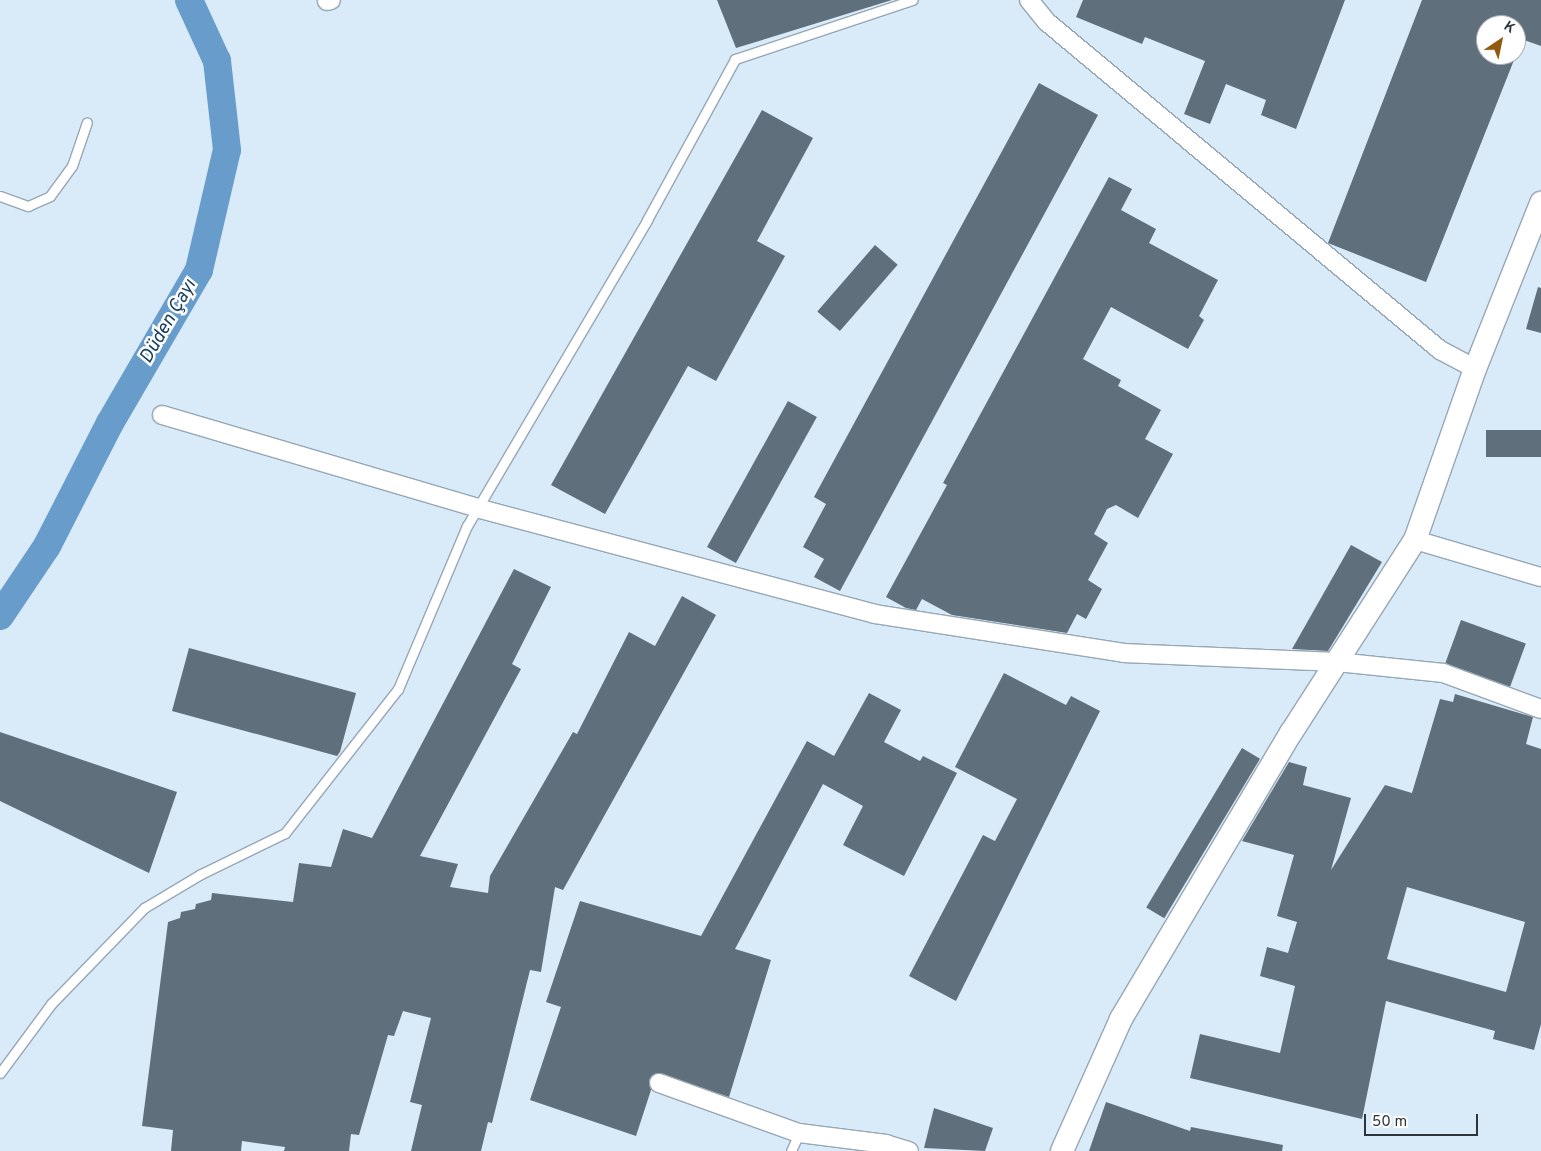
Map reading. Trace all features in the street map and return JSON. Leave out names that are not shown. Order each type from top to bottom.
[{"type":"street","points":[[1029,0],[1047,22],[1440,350],[1475,369]]},
{"type":"street","points":[[1062,1151],[1121,1020],[1337,662],[1414,540],[1475,369],[1541,203]]},
{"type":"street","points":[[162,415],[477,508],[875,614],[1123,653],[1337,662],[1443,673],[1541,709]]},
{"type":"street","points":[[1414,540],[1541,577]]},
{"type":"street","points":[[659,1083],[799,1133],[886,1144],[908,1151]]},
{"type":"lane","points":[[0,1073],[50,1004],[144,908],[201,874],[285,833],[398,689],[477,508],[647,220],[735,59],[912,0]]},
{"type":"lane","points":[[0,196],[28,206],[50,196],[72,166],[86,122]]},
{"type":"lane","points":[[791,1151],[799,1133]]},
{"type":"building","points":[[717,0],[892,0],[736,48]]},
{"type":"building","points":[[1083,0],[1345,0],[1296,129],[1261,115],[1266,100],[1226,84],[1210,124],[1184,114],[1205,61],[1145,37],[1142,44],[1076,17]]},
{"type":"building","points":[[1422,0],[1541,0],[1541,46],[1526,41],[1526,15],[1476,15],[1476,65],[1512,65],[1426,282],[1328,243]]},
{"type":"building","points":[[1039,83],[1098,115],[840,591],[814,577],[824,559],[803,547],[826,504],[814,497]]},
{"type":"building","points":[[762,110],[813,138],[757,241],[785,256],[716,381],[688,366],[605,514],[551,485]]},
{"type":"building","points":[[1109,177],[1132,189],[1121,210],[1156,229],[1149,243],[1218,280],[1199,316],[1204,320],[1188,349],[1111,307],[1083,359],[1121,380],[1118,386],[1161,410],[1145,439],[1173,454],[1138,518],[1116,505],[1107,509],[1094,534],[1108,543],[1088,580],[1102,589],[1086,619],[1077,614],[1067,633],[952,615],[922,599],[916,610],[906,608],[886,597],[947,485],[943,483]]},
{"type":"building","points":[[875,245],[898,265],[840,331],[817,311]]},
{"type":"building","points":[[1538,287],[1541,288],[1541,333],[1526,329]]},
{"type":"building","points":[[788,401],[817,417],[736,563],[707,547]]},
{"type":"building","points":[[1486,430],[1541,430],[1541,457],[1486,457]]},
{"type":"building","points":[[1351,545],[1382,562],[1328,651],[1292,649]]},
{"type":"building","points":[[514,569],[551,587],[512,664],[521,669],[420,856],[458,864],[450,887],[488,893],[490,876],[573,732],[577,734],[629,632],[655,646],[682,596],[716,615],[563,890],[555,887],[541,972],[530,970],[492,1123],[488,1122],[481,1151],[411,1151],[422,1105],[410,1102],[431,1018],[403,1011],[394,1036],[388,1035],[359,1135],[351,1134],[349,1151],[284,1151],[285,1147],[242,1141],[241,1151],[171,1151],[173,1130],[142,1126],[168,922],[180,918],[181,912],[195,909],[196,904],[211,900],[212,893],[293,902],[299,863],[331,867],[343,829],[372,838]]},
{"type":"building","points":[[1461,620],[1526,644],[1510,687],[1445,663]]},
{"type":"building","points":[[189,648],[356,693],[340,752],[337,756],[172,711]]},
{"type":"building","points":[[1004,673],[1066,705],[1071,696],[1100,711],[956,1001],[909,976],[983,835],[995,841],[1017,799],[955,767]]},
{"type":"building","points":[[869,693],[901,710],[884,742],[920,761],[923,756],[957,773],[904,876],[843,845],[863,806],[823,784],[735,949],[771,960],[729,1097],[657,1073],[649,1080],[651,1090],[636,1136],[530,1100],[561,1007],[546,1002],[580,901],[701,936],[807,741],[834,756]]},
{"type":"building","points":[[1455,694],[1533,717],[1526,744],[1541,749],[1541,1024],[1534,1050],[1493,1039],[1495,1031],[1386,1001],[1362,1119],[1190,1078],[1200,1034],[1280,1053],[1295,986],[1260,976],[1267,947],[1288,953],[1297,922],[1277,916],[1294,855],[1242,841],[1289,762],[1307,767],[1303,785],[1351,798],[1331,870],[1385,785],[1412,793],[1440,699],[1453,702]],"holes":[[[1407,887],[1525,922],[1506,992],[1387,959]]]},
{"type":"building","points":[[0,732],[177,792],[149,873],[0,801]]},
{"type":"building","points":[[1242,748],[1260,759],[1164,918],[1146,907]]},
{"type":"building","points":[[1106,1102],[1190,1131],[1191,1127],[1283,1145],[1282,1151],[1089,1151]]},
{"type":"building","points":[[934,1108],[993,1128],[985,1151],[924,1148]]},
{"type":"waterway","name":"Düden Çayı","points":[[0,616],[47,546],[110,423],[199,270],[227,150],[217,61],[189,0]]}]
